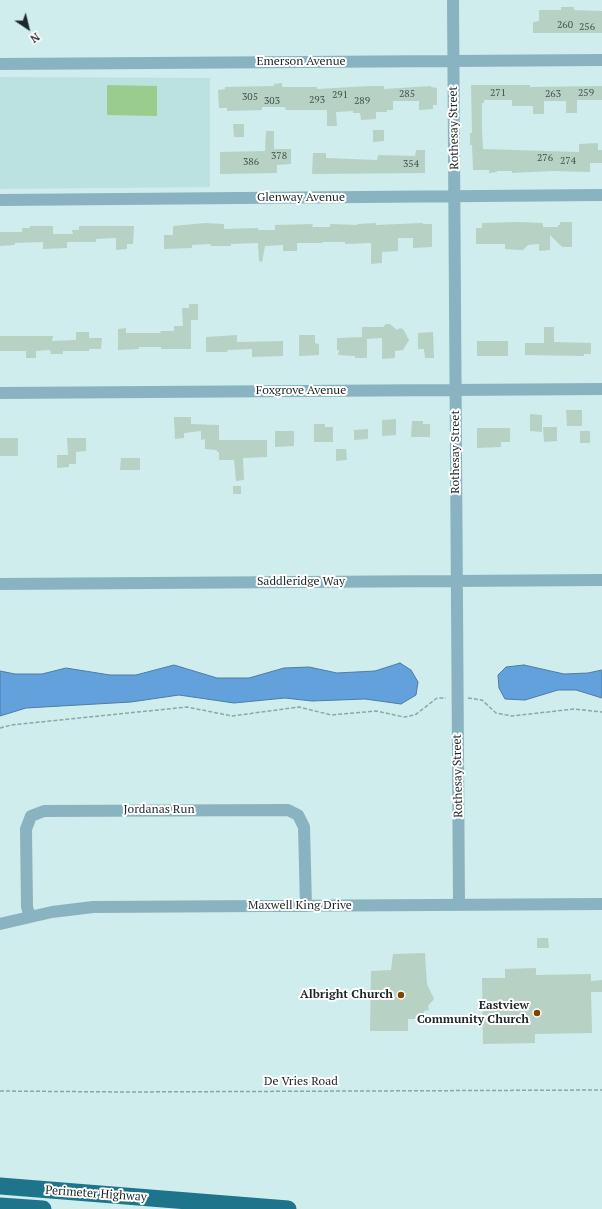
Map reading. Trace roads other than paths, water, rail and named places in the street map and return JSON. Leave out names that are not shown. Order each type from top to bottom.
[{"type":"highway","name":"Perimeter Highway","points":[[0,1186],[288,1209]]},
{"type":"highway","name":"Perimeter Highway","points":[[0,1206],[43,1209]]},
{"type":"street","name":"Rothesay Street","points":[[453,0],[459,905]]},
{"type":"street","name":"Emerson Avenue","points":[[0,64],[602,60]]},
{"type":"street","name":"Glenway Avenue","points":[[0,200],[602,195]]},
{"type":"street","name":"Foxgrove Avenue","points":[[0,393],[602,389]]},
{"type":"street","name":"Saddleridge Way","points":[[0,584],[602,580]]},
{"type":"street","name":"Jordanas Run","points":[[30,918],[26,907],[26,829],[31,816],[44,811],[288,810],[298,816],[304,826],[306,906]]},
{"type":"street","name":"Maxwell King Drive","points":[[0,924],[52,912],[93,907],[602,904]]},
{"type":"water","points":[[400,663],[411,670],[418,682],[416,695],[401,704],[365,699],[312,701],[285,698],[234,703],[179,695],[131,702],[26,708],[0,716],[0,671],[15,674],[42,674],[66,668],[110,675],[136,675],[174,665],[217,678],[249,678],[284,668],[309,667],[337,673],[375,671]]},
{"type":"water","points":[[524,665],[564,674],[588,673],[602,670],[602,698],[576,690],[558,690],[525,700],[505,699],[499,688],[498,675],[506,667]]},
{"type":"place","name":"Albright Church","points":[[401,995]]},
{"type":"place","name":"Eastview Community Church","points":[[537,1013]]}]
